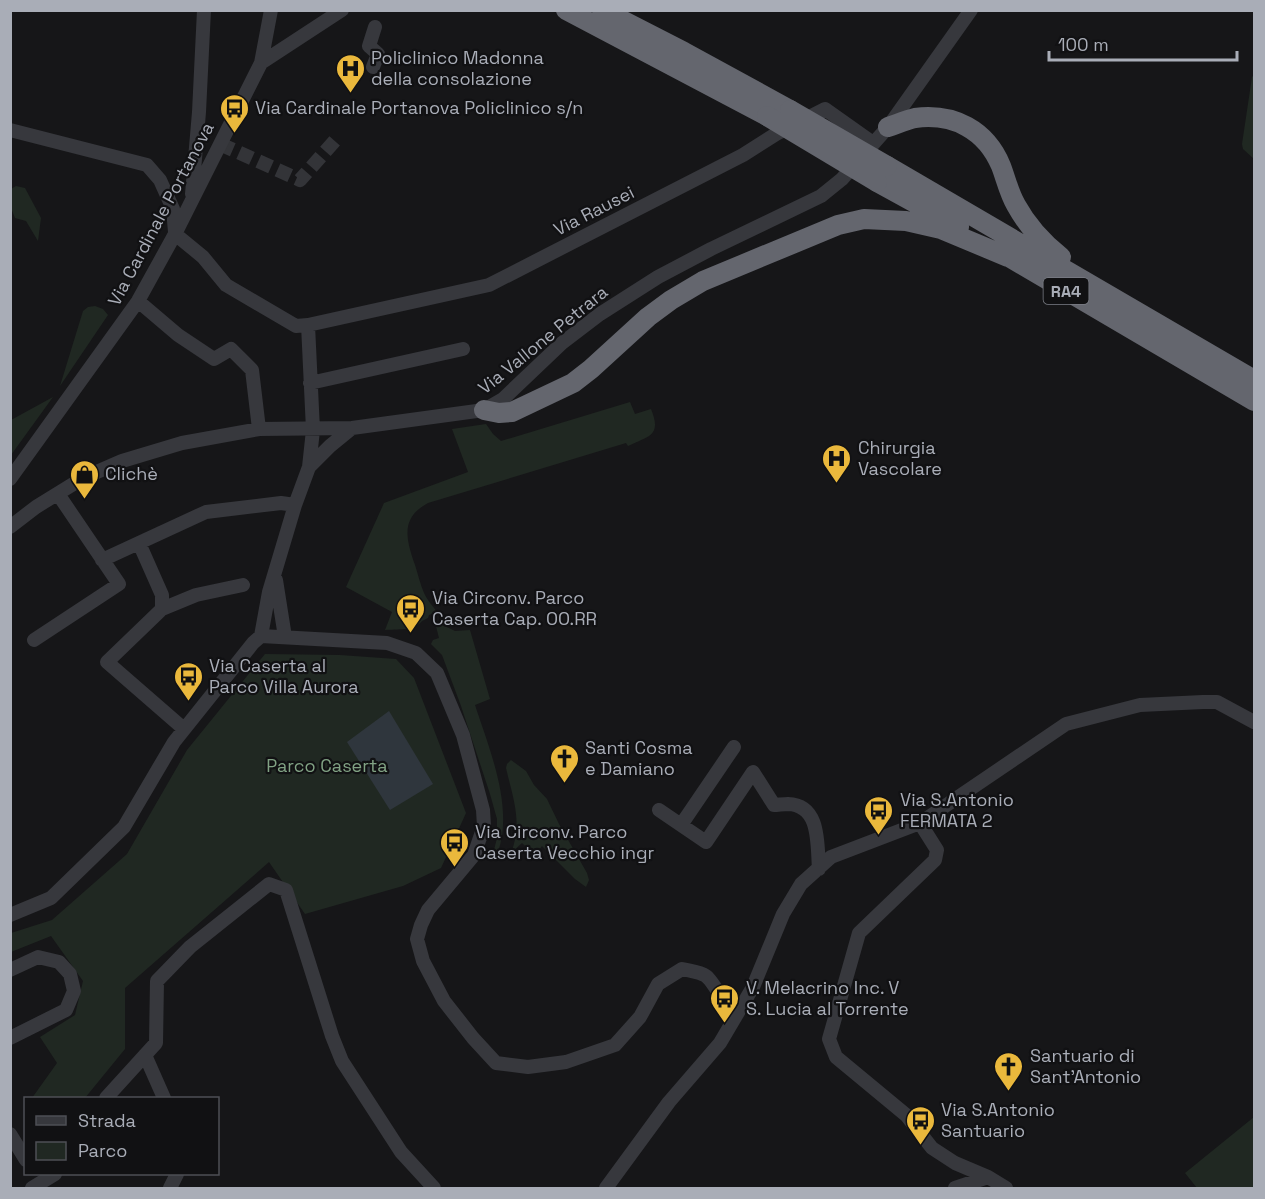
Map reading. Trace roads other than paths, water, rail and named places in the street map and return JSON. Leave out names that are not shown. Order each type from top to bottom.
[{"type":"highway","name":"RA4","points":[[566,10],[882,174],[1110,297],[1254,380]]},
{"type":"highway","name":"RA4","points":[[602,10],[789,110],[931,211],[1254,401]]},
{"type":"highway","points":[[888,127],[913,119],[937,117],[955,121],[973,129],[992,148],[1001,165],[1014,202],[1025,222],[1043,243],[1110,297]]},
{"type":"highway","points":[[484,410],[499,413],[512,412],[573,383],[648,317],[671,300],[703,281],[838,225],[864,219],[906,221],[941,229],[1008,257]]},
{"type":"street","points":[[191,202],[199,112],[204,10]]},
{"type":"street","name":"Via Cardinale Portanova","points":[[10,479],[138,301],[175,234],[261,63],[271,10]]},
{"type":"street","points":[[261,63],[342,10]]},
{"type":"street","name":"Via Vallone Petrara","points":[[10,527],[36,507],[83,478],[122,461],[182,443],[259,429],[352,428],[484,410],[503,399],[562,343],[600,314],[658,277],[821,196],[842,179],[888,127],[971,10]]},
{"type":"street","points":[[374,67],[378,54],[369,46],[375,27]]},
{"type":"street","name":"Via Rausei","points":[[308,325],[489,285],[744,155],[776,134],[825,109],[873,143]]},
{"type":"street","points":[[10,130],[147,165],[160,180],[173,209],[175,234],[203,256],[226,285],[296,326],[308,325],[313,430],[309,467],[269,592],[261,636],[174,742],[124,827],[51,898],[10,915]]},
{"type":"street","points":[[195,152],[208,153],[220,144]]},
{"type":"street","points":[[138,301],[178,335],[214,359],[231,349],[252,370],[259,429]]},
{"type":"street","points":[[310,383],[463,349]]},
{"type":"street","points":[[309,467],[352,428]]},
{"type":"street","points":[[34,640],[119,584],[58,494]]},
{"type":"street","points":[[102,560],[206,512],[281,503],[295,505]]},
{"type":"street","points":[[139,543],[162,595],[162,609]]},
{"type":"street","points":[[275,572],[285,636]]},
{"type":"street","points":[[184,729],[107,662],[162,609],[196,595],[243,585]]},
{"type":"street","points":[[261,636],[387,643],[416,653],[437,673],[463,735],[483,810],[484,826],[474,855],[428,910],[417,939],[423,961],[444,1000],[473,1038],[496,1063],[528,1067],[566,1062],[615,1045],[639,1017],[658,984],[682,969],[705,975],[714,984],[734,1018]]},
{"type":"street","points":[[606,1188],[669,1102],[720,1043],[753,987],[783,914],[801,884],[831,857],[920,823],[1066,724],[1140,705],[1203,702],[1217,702],[1254,722]]},
{"type":"street","points":[[681,825],[734,747]]},
{"type":"street","points":[[659,810],[706,842],[753,772],[774,805],[790,804],[805,809],[815,823],[819,868]]},
{"type":"street","points":[[920,823],[937,850],[935,860],[860,933],[829,1039],[836,1057],[906,1115],[932,1148],[955,1163],[988,1177],[1006,1188]]},
{"type":"street","points":[[107,1097],[156,1043],[157,981],[190,947],[269,884],[286,891],[342,1061],[401,1152],[434,1188]]},
{"type":"street","points":[[10,970],[38,957],[59,962],[70,974],[74,991],[66,1010],[10,1038]]},
{"type":"street","points":[[145,1055],[164,1097]]},
{"type":"street","points":[[10,1134],[24,1157]]},
{"type":"street","points":[[36,1184],[52,1175]]},
{"type":"street","points":[[955,1188],[988,1177]]},
{"type":"tunnel","points":[[220,144],[300,180],[339,136]]},
{"type":"place","name":"Policlinico Madonna della consolazione","points":[[350,94]]},
{"type":"place","name":"Via Cardinale Portanova Policlinico s/n","points":[[234,134]]},
{"type":"place","name":"Chirurgia Vascolare","points":[[837,484]]},
{"type":"place","name":"Clichè","points":[[84,500]]},
{"type":"place","name":"Via Circonv. Parco Caserta Cap. OO.RR","points":[[411,634]]},
{"type":"place","name":"Via Caserta al Parco Villa Aurora","points":[[188,702]]},
{"type":"place","name":"Santi Cosma e Damiano","points":[[564,784]]},
{"type":"place","name":"Via S.Antonio FERMATA 2","points":[[879,836]]},
{"type":"place","name":"Via Circonv. Parco Caserta Vecchio ingr","points":[[454,868]]},
{"type":"place","name":"V. Melacrino Inc. V S. Lucia al Torrente","points":[[725,1024]]},
{"type":"place","name":"Santuario di Sant'Antonio","points":[[1009,1092]]},
{"type":"place","name":"Via S.Antonio Santuario","points":[[920,1146]]},
{"type":"park label","name":"Parco Caserta","points":[[327,766]]}]
